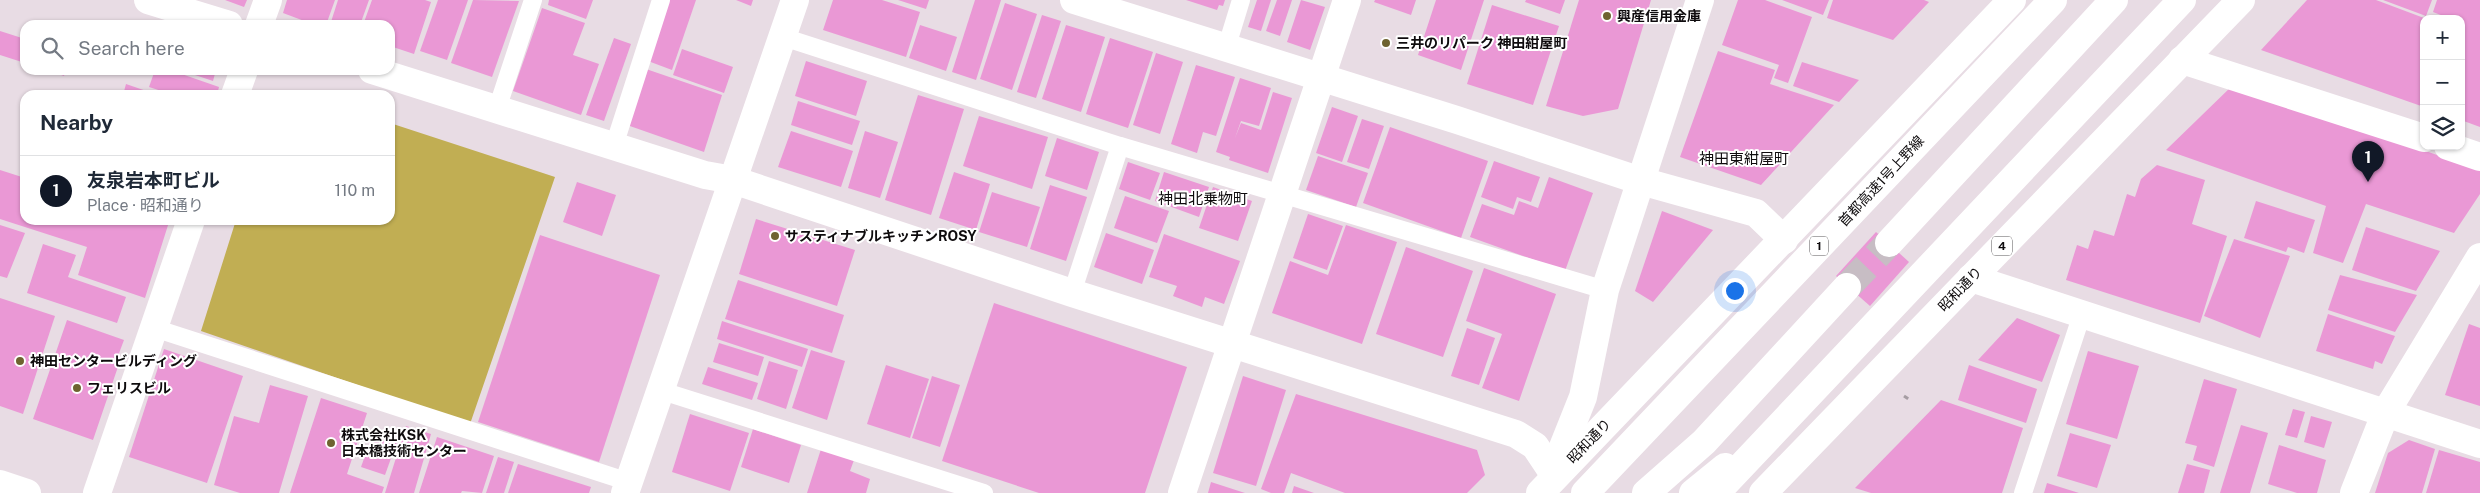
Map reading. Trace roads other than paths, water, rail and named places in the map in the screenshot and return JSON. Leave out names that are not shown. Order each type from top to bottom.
[{"type":"main road","points":[[148,0],[213,20]]},
{"type":"main road","points":[[261,20],[268,0]]},
{"type":"main road","points":[[627,487],[795,0]]},
{"type":"main road","points":[[1074,0],[1456,120],[1641,181],[1756,213],[1784,240]]},
{"type":"main road","points":[[1182,493],[1347,0]]},
{"type":"main road","points":[[1548,485],[1583,397],[1605,290],[1700,0]]},
{"type":"main road","name":"昭和通り","points":[[1548,485],[2012,0]]},
{"type":"main road","name":"首都高速1号上野線","points":[[1585,493],[2053,0]]},
{"type":"main road","points":[[1889,243],[2114,0]]},
{"type":"main road","points":[[1716,493],[2182,0]]},
{"type":"main road","name":"昭和通り","points":[[1763,493],[2241,0]]},
{"type":"main road","points":[[2182,60],[2420,137]]},
{"type":"main road","points":[[237,90],[242,75]]},
{"type":"main road","points":[[388,75],[705,175],[733,180],[1072,294],[1516,434],[1535,446],[1548,485]]},
{"type":"main road","points":[[2460,150],[2480,157]]},
{"type":"main road","points":[[97,493],[189,225]]},
{"type":"main road","points":[[2354,493],[2386,412],[2480,257]]},
{"type":"main road","points":[[1971,278],[2480,444]]},
{"type":"main road","points":[[1646,493],[1704,442],[1848,286]]},
{"type":"main road","points":[[1694,493],[1796,408]]},
{"type":"main road","points":[[0,484],[27,493]]},
{"type":"lane","points":[[497,109],[533,0]]},
{"type":"lane","points":[[614,146],[661,0]]},
{"type":"lane","points":[[1226,48],[1241,0]]},
{"type":"lane","points":[[783,37],[1120,146],[1605,290]]},
{"type":"lane","points":[[1072,294],[1120,146]]},
{"type":"lane","points":[[2023,493],[2082,314]]},
{"type":"lane","points":[[154,328],[627,487]]},
{"type":"lane","points":[[659,390],[984,493]]},
{"type":"tunnel","points":[[1847,287],[1889,243]]},
{"type":"place","name":"興産信用金庫","points":[[1607,16]]},
{"type":"place","name":"三井のリパーク 神田紺屋町","points":[[1386,43]]},
{"type":"place","name":"友泉岩本町ビル","points":[[2368,182]]},
{"type":"place","name":"サスティナブルキッチンROSY","points":[[775,236]]},
{"type":"place","name":"神田センタービルディング","points":[[20,361]]},
{"type":"place","name":"フェリスビル","points":[[77,388]]},
{"type":"place","name":"株式会社KSK 日本橋技術センター","points":[[331,443]]},
{"type":"district","name":"神田東紺屋町","points":[[1744,158]]},
{"type":"district","name":"神田北乗物町","points":[[1203,198]]}]
